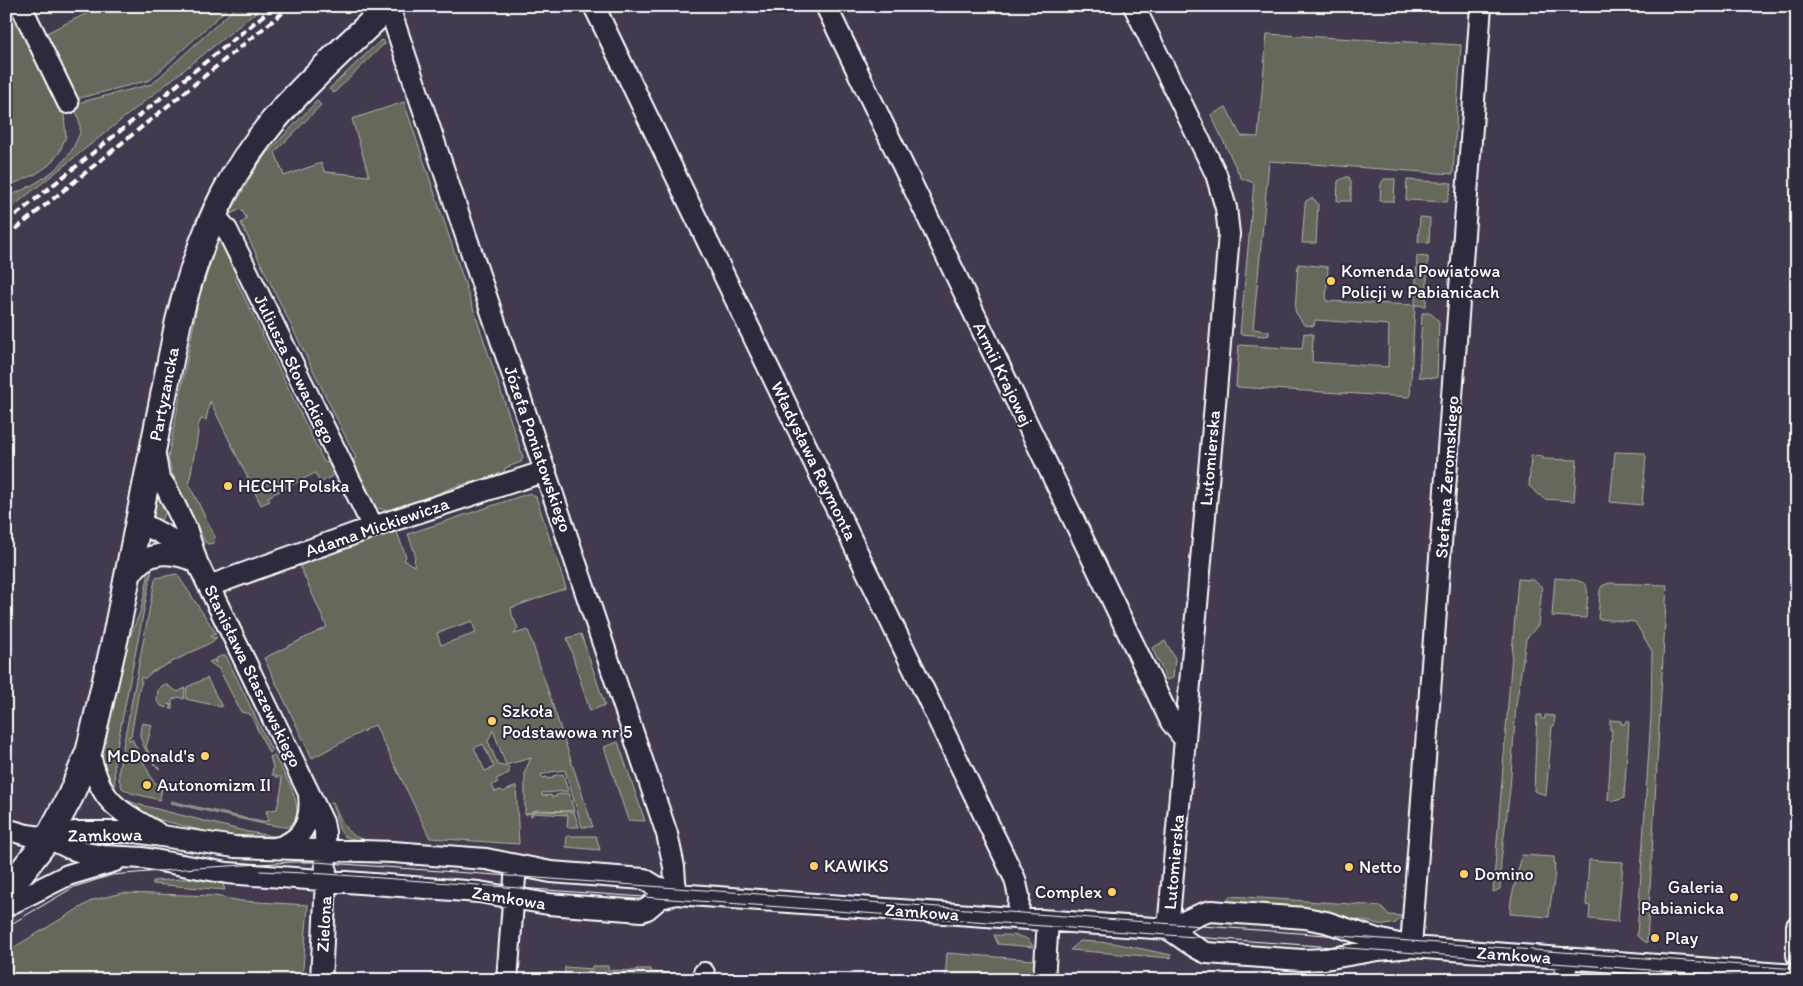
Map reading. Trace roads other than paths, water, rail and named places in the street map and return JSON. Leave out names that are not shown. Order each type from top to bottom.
[{"type":"main road","name":"Partyzancka","points":[[6,892],[48,838],[70,797],[89,751],[115,639],[178,322],[186,289],[202,241],[214,214],[240,167],[270,125],[308,84],[389,6]]},
{"type":"street","points":[[21,6],[68,103]]},
{"type":"street","name":"Józefa Poniatowskiego","points":[[389,6],[666,834],[674,867],[676,894]]},
{"type":"street","name":"Władysława Reymonta","points":[[594,6],[1016,879],[1019,896],[1018,918]]},
{"type":"street","name":"Armii Krajowej","points":[[826,6],[1171,722],[1185,740]]},
{"type":"street","name":"Lutomierska","points":[[1134,6],[1216,174],[1226,208],[1229,234],[1168,929]]},
{"type":"street","name":"Stefana Żeromskiego","points":[[1411,947],[1481,6]]},
{"type":"street","name":"Juliusza Słowackiego","points":[[214,214],[227,230],[373,527]]},
{"type":"street","name":"Stanisława Staszewskiego","points":[[153,447],[159,477],[167,488],[186,528],[198,562],[323,822],[326,867]]},
{"type":"street","name":"Adama Mickiewicza","points":[[210,586],[373,527],[546,471]]},
{"type":"street","name":"Stanisława Staszewskiego","points":[[139,518],[144,525],[179,544],[198,562]]},
{"type":"street","points":[[127,579],[142,561],[156,555],[185,556],[198,562]]},
{"type":"street","points":[[89,751],[94,773],[100,787],[111,802],[120,810],[162,836]]},
{"type":"street","name":"Stanisława Staszewskiego","points":[[270,850],[285,846],[294,840],[305,828],[309,811],[308,790]]},
{"type":"street","points":[[6,829],[48,838]]},
{"type":"street","name":"Zamkowa","points":[[48,838],[75,832],[135,832],[209,844],[270,850],[326,867],[553,905],[642,911],[660,898],[676,894]]},
{"type":"street","name":"Zamkowa","points":[[48,838],[84,853],[143,858],[227,873],[326,867],[393,852],[486,859],[551,872],[644,879],[657,887],[676,894],[1168,929],[1211,911],[1305,918],[1326,922],[1377,939],[1411,947],[1797,975]]},
{"type":"street","points":[[6,906],[80,870],[143,858]]},
{"type":"street","points":[[507,980],[516,865]]},
{"type":"street","name":"Zielona","points":[[321,980],[326,867]]},
{"type":"street","points":[[1044,980],[1048,920]]},
{"type":"street","points":[[1797,926],[1797,955]]},
{"type":"street","name":"Zamkowa","points":[[1168,929],[1196,949],[1208,953],[1292,959],[1325,959],[1378,950],[1411,947]]},
{"type":"street","points":[[1565,980],[1567,958]]},
{"type":"tram line","points":[[6,927],[74,887],[112,875],[196,868],[316,862],[1797,969]]},
{"type":"tram line","points":[[260,871],[326,874],[1788,980]]},
{"type":"railway","points":[[6,223],[275,6]]},
{"type":"railway","points":[[6,237],[291,6]]},
{"type":"place","name":"Komenda Powiatowa Policji w Pabianicach","points":[[1331,281]]},
{"type":"place","name":"HECHT Polska","points":[[228,486]]},
{"type":"place","name":"Szkoła Podstawowa nr 5","points":[[492,721]]},
{"type":"place","name":"McDonald's","points":[[205,756]]},
{"type":"place","name":"Autonomizm II","points":[[147,785]]},
{"type":"place","name":"KAWIKS","points":[[814,866]]},
{"type":"place","name":"Netto","points":[[1349,867]]},
{"type":"place","name":"Domino","points":[[1464,874]]},
{"type":"place","name":"Complex","points":[[1112,892]]},
{"type":"place","name":"Galeria Pabianicka","points":[[1734,897]]},
{"type":"place","name":"Play","points":[[1655,938]]}]
